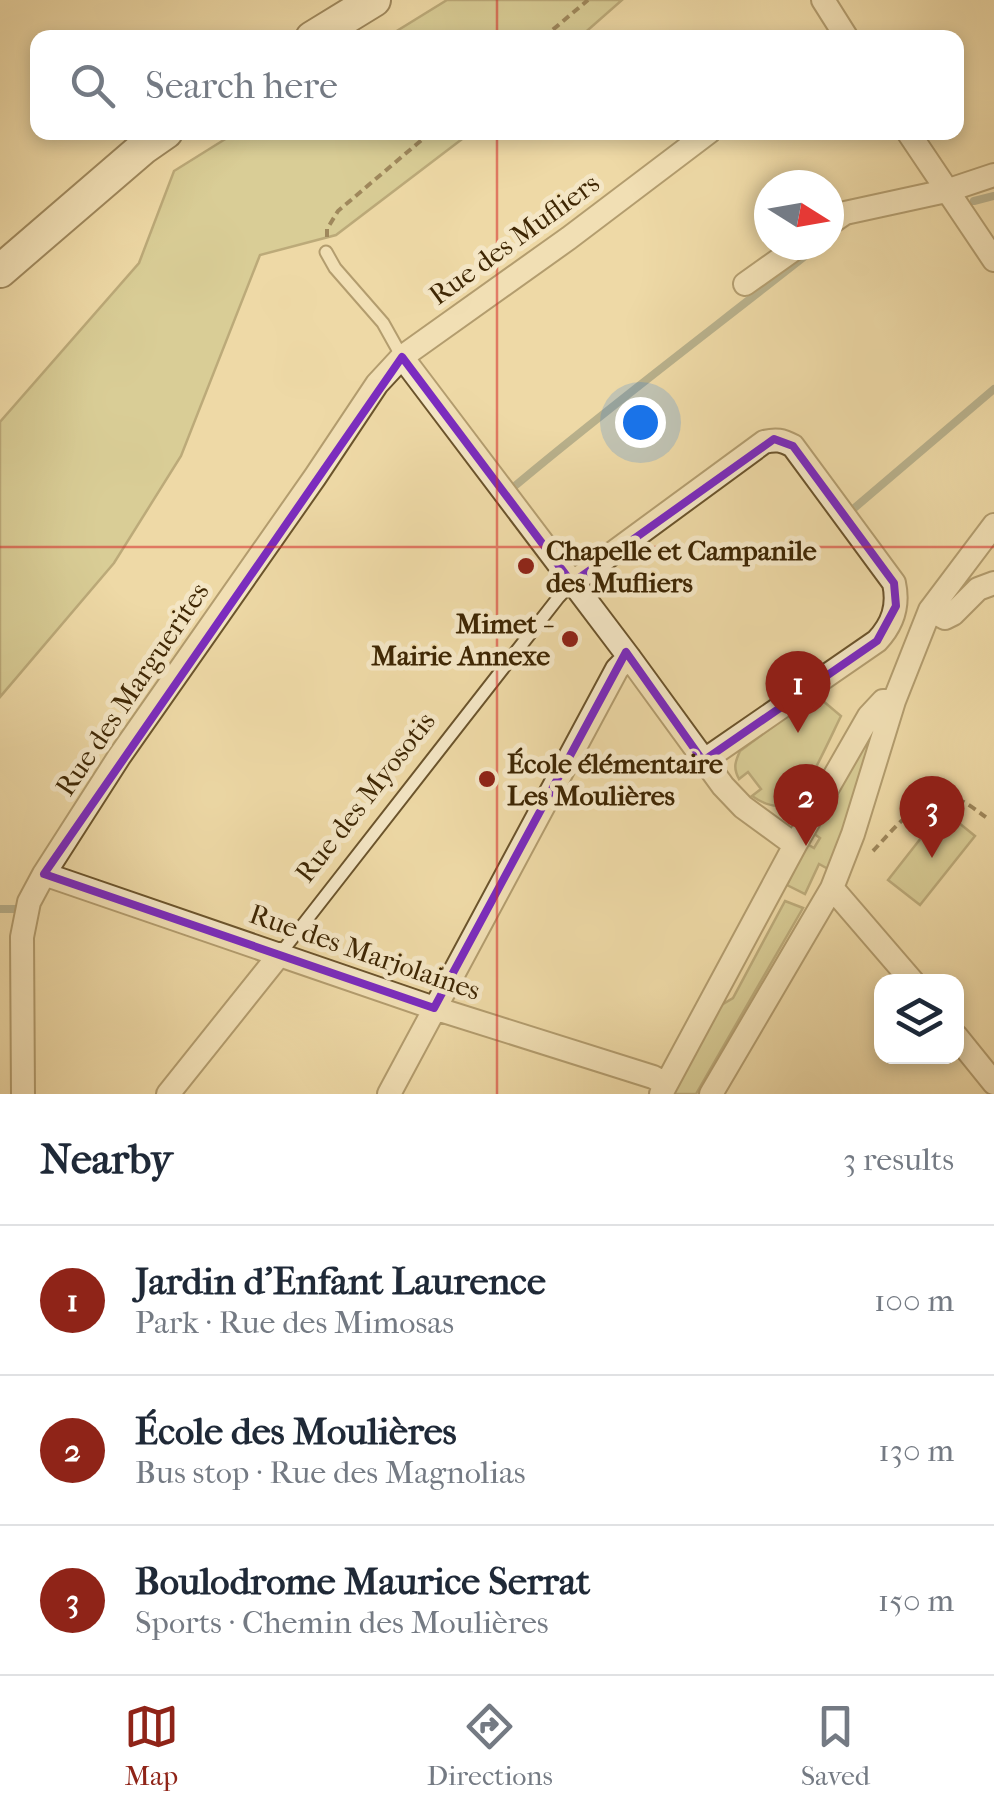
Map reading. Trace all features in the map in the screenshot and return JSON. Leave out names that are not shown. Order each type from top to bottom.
[{"type":"main road","points":[[325,30],[374,0]]},
{"type":"main road","points":[[0,271],[154,140]]},
{"type":"street","points":[[823,0],[838,30]]},
{"type":"street","name":"Rue des Mufliers","points":[[402,356],[570,238],[699,140]]},
{"type":"street","points":[[913,140],[994,260]]},
{"type":"street","points":[[844,213],[946,191],[994,175]]},
{"type":"street","points":[[745,284],[779,260]]},
{"type":"street","points":[[402,356],[722,786],[743,807],[795,845]]},
{"type":"street","name":"Rue des Marguerites","points":[[23,1094],[22,936],[29,902],[119,757],[316,478],[377,384],[402,356]]},
{"type":"street","points":[[572,583],[764,442],[774,439],[792,446],[894,583],[896,606],[888,630],[878,640],[704,760]]},
{"type":"street","points":[[711,1094],[835,891],[894,701],[930,610],[994,526]]},
{"type":"street","points":[[930,610],[946,618],[978,589],[994,583]]},
{"type":"street","points":[[390,1094],[617,670],[629,657]]},
{"type":"street","points":[[664,1089],[869,716],[883,701],[894,701]]},
{"type":"street","name":"Rue des Marjolaines","points":[[44,874],[434,1008],[652,1077],[664,1089]]},
{"type":"street","points":[[835,891],[906,974]]},
{"type":"street","name":"Rue des Myosotis","points":[[168,1094],[280,954]]},
{"type":"street","points":[[964,1044],[990,1070]]},
{"type":"lane","points":[[326,252],[383,323],[402,356]]},
{"type":"lane","name":"Rue des Myosotis","points":[[280,954],[572,583]]},
{"type":"path","points":[[552,30],[588,0]]},
{"type":"path","points":[[326,252],[327,229],[338,211],[422,140]]},
{"type":"path","points":[[835,891],[907,815],[932,800],[952,798],[987,818]]},
{"type":"highlighted area","points":[[402,357],[572,583],[774,439],[793,446],[894,583],[896,606],[877,641],[703,761],[626,652],[434,1008],[44,874]]},
{"type":"green space","points":[[447,0],[622,0],[588,30],[398,30]]},
{"type":"green space","points":[[224,140],[461,140],[336,235],[260,255],[181,456],[114,563],[0,697],[0,422],[139,263],[174,171]]},
{"type":"green space","points":[[816,695],[841,716],[806,786],[796,800],[785,805],[774,806],[752,796],[761,789],[748,772],[739,779],[735,765],[740,751]]},
{"type":"green space","points":[[868,724],[876,728],[830,870],[819,864],[805,894],[787,885],[807,844],[814,848],[820,838],[813,833]]},
{"type":"green space","points":[[943,810],[975,836],[920,905],[888,880]]},
{"type":"green space","points":[[785,901],[803,908],[696,1094],[669,1094],[713,1010],[733,998]]},
{"type":"waterway","points":[[974,201],[994,196]]},
{"type":"waterway","points":[[516,485],[800,260]]},
{"type":"waterway","points":[[852,510],[994,389]]},
{"type":"waterway","points":[[0,909],[15,909]]},
{"type":"place","name":"Chapelle et Campanile des Mufliers","points":[[526,566]]},
{"type":"place","name":"Mimet - Mairie Annexe","points":[[570,639]]},
{"type":"place","name":"Jardin d'Enfant Laurence","points":[[798,733]]},
{"type":"place","name":"École élémentaire Les Moulières","points":[[487,779]]},
{"type":"place","name":"École des Moulières","points":[[806,846]]},
{"type":"place","name":"Boulodrome Maurice Serrat","points":[[932,858]]}]
